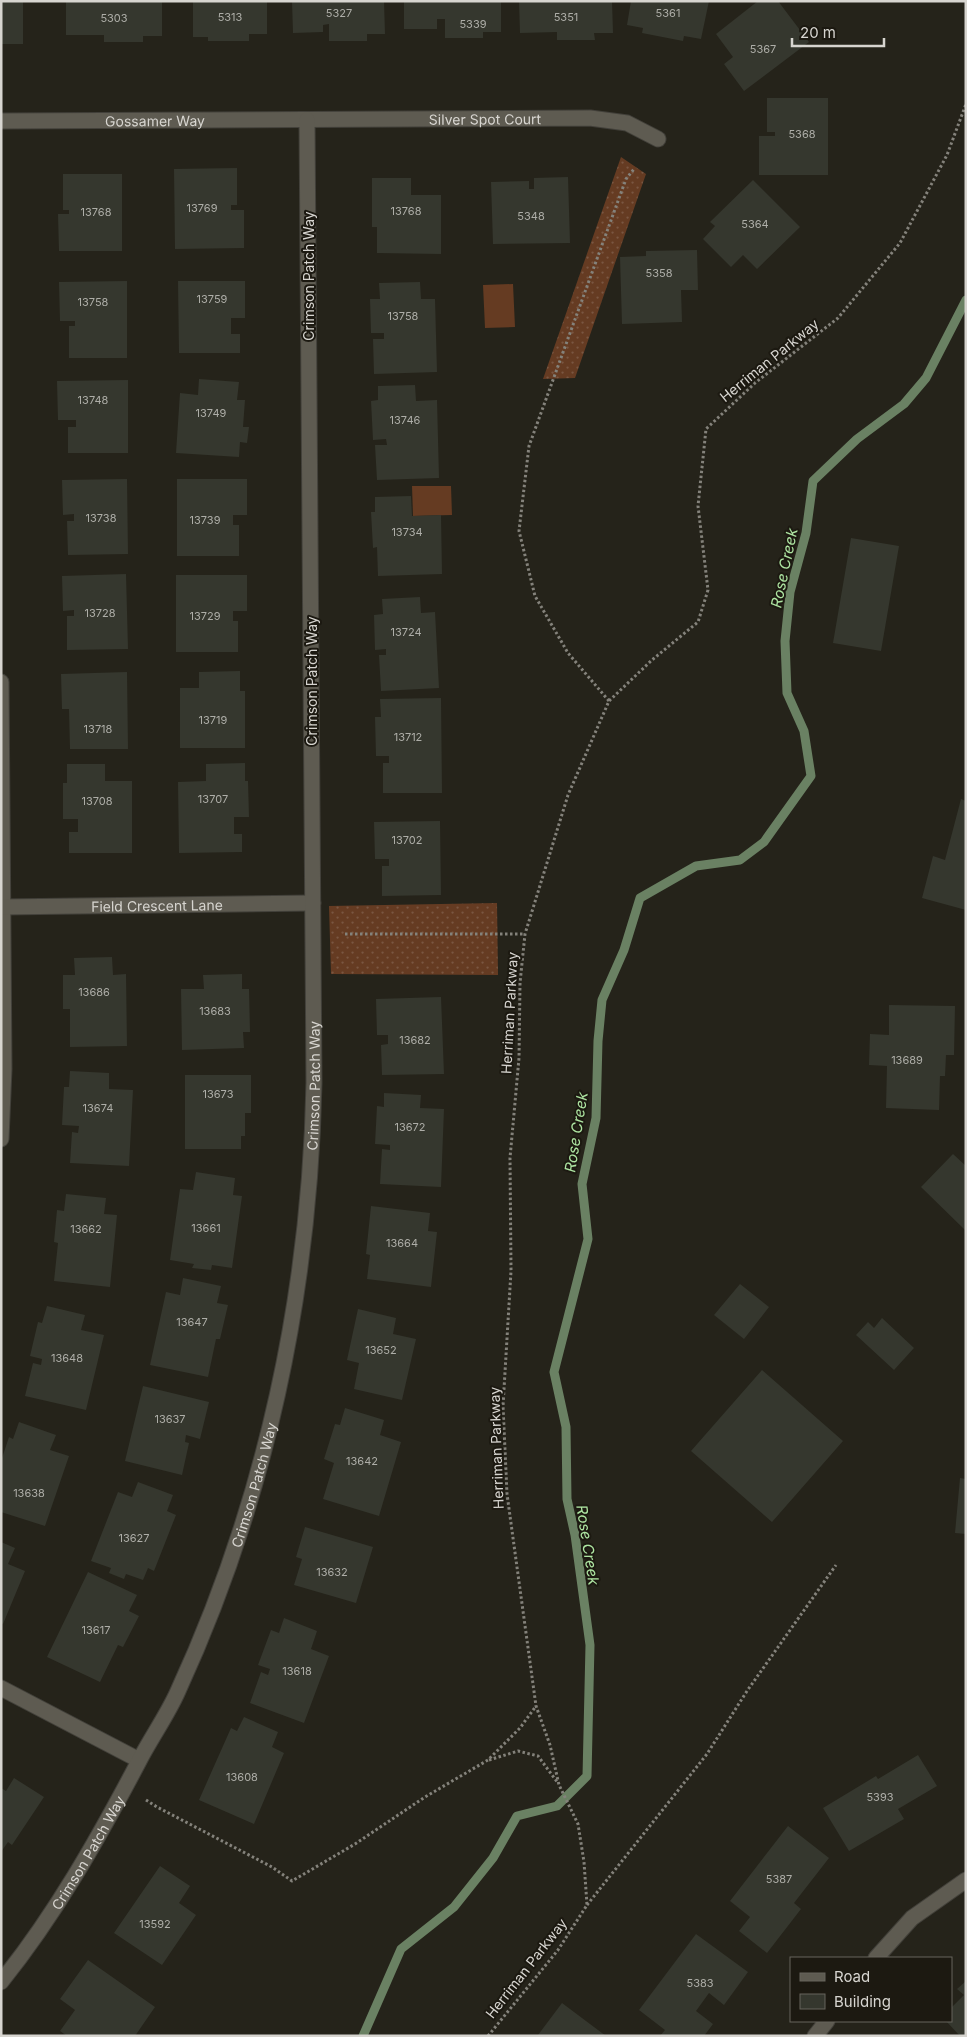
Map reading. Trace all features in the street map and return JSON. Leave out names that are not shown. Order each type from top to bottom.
[{"type":"street","name":"Silver Spot Court","points":[[307,120],[590,118],[627,123],[658,138]]},
{"type":"street","name":"Gossamer Way","points":[[1,121],[307,120]]},
{"type":"street","name":"Crimson Patch Way","points":[[1,1982],[52,1912],[90,1850],[177,1694],[223,1584],[259,1472],[286,1358],[304,1244],[313,1137],[307,120]]},
{"type":"street","points":[[1,682],[4,1069],[1,1139]]},
{"type":"street","name":"Field Crescent Lane","points":[[2,906],[313,904]]},
{"type":"street","points":[[1,1688],[139,1760]]},
{"type":"street","points":[[877,1957],[912,1918],[966,1880]]},
{"type":"street","points":[[815,2036],[826,2022]]},
{"type":"path","name":"Herriman Parkway","points":[[488,2036],[558,1950],[587,1905],[584,1862],[578,1824],[560,1786],[550,1745],[536,1706],[507,1494],[503,1406],[511,1271],[510,1158],[519,1058],[520,983],[525,934],[568,795],[609,701],[652,660],[698,622],[708,590],[698,506],[706,429],[755,383],[838,318],[900,243],[947,155],[966,104]]},
{"type":"path","points":[[609,701],[568,653],[535,596],[519,531],[530,446],[626,179],[634,169]]},
{"type":"path","points":[[344,934],[525,934]]},
{"type":"path","points":[[587,1905],[707,1754],[747,1691],[836,1565]]},
{"type":"path","points":[[488,1760],[520,1728],[536,1706]]},
{"type":"path","points":[[146,1800],[272,1867],[292,1881],[355,1844],[425,1797],[488,1760],[518,1751],[538,1756],[560,1786]]},
{"type":"shaded area","points":[[621,157],[646,174],[575,378],[543,379]]},
{"type":"shaded area","points":[[513,284],[515,327],[485,328],[483,285]]},
{"type":"shaded area","points":[[412,486],[451,486],[452,515],[413,516]]},
{"type":"shaded area","points":[[497,903],[498,975],[331,974],[329,906]]},
{"type":"building","points":[[1,1],[23,1],[23,44],[1,44]]},
{"type":"building","points":[[66,1],[162,1],[162,36],[143,36],[143,42],[104,42],[104,35],[66,35]]},
{"type":"building","points":[[193,1],[267,1],[267,34],[249,34],[249,41],[208,41],[208,37],[193,37]]},
{"type":"building","points":[[292,1],[384,1],[385,34],[367,34],[367,41],[329,41],[329,24],[323,25],[323,32],[293,33]]},
{"type":"building","points":[[404,1],[501,1],[501,32],[483,32],[483,38],[445,38],[445,19],[437,19],[437,29],[404,29]]},
{"type":"building","points":[[519,1],[612,1],[613,33],[594,33],[595,40],[557,40],[557,32],[520,33]]},
{"type":"building","points":[[631,1],[709,1],[701,39],[684,36],[683,41],[642,33],[643,28],[627,25]]},
{"type":"building","points":[[758,1],[778,1],[809,42],[744,91],[724,64],[733,57],[716,34]]},
{"type":"building","points":[[767,98],[828,98],[828,175],[759,175],[759,136],[775,136],[775,132],[767,132]]},
{"type":"building","points":[[237,168],[237,205],[231,205],[231,210],[244,210],[244,248],[175,249],[174,169]]},
{"type":"building","points":[[63,174],[122,174],[122,251],[59,251],[58,214],[69,214],[69,210],[63,210]]},
{"type":"building","points":[[568,177],[570,243],[493,244],[491,182],[529,181],[529,189],[534,189],[534,178]]},
{"type":"building","points":[[372,178],[411,178],[411,195],[441,195],[441,254],[377,253],[377,227],[372,227]]},
{"type":"building","points":[[753,180],[800,227],[757,269],[743,255],[731,267],[703,239],[715,226],[710,222]]},
{"type":"building","points":[[697,250],[698,290],[681,290],[682,322],[622,324],[620,257],[646,256],[646,251]]},
{"type":"building","points":[[127,281],[127,358],[69,358],[69,326],[75,326],[75,321],[60,321],[59,282]]},
{"type":"building","points":[[178,281],[245,281],[245,318],[231,318],[231,334],[240,334],[240,353],[179,353]]},
{"type":"building","points":[[420,282],[421,299],[435,299],[437,372],[374,374],[373,339],[384,339],[384,333],[371,333],[370,299],[380,299],[379,283]]},
{"type":"building","points":[[199,379],[239,382],[237,400],[245,400],[243,427],[249,427],[247,443],[240,442],[239,457],[176,453],[180,393],[198,395]]},
{"type":"building","points":[[128,380],[128,453],[68,453],[68,427],[76,427],[76,420],[58,420],[57,381]]},
{"type":"building","points":[[415,385],[416,401],[437,400],[439,478],[377,480],[375,445],[387,445],[386,439],[373,440],[371,401],[378,400],[378,386]]},
{"type":"building","points":[[127,479],[128,554],[68,555],[67,521],[74,521],[74,514],[63,515],[62,480]]},
{"type":"building","points":[[177,479],[247,479],[247,515],[233,515],[233,525],[239,525],[239,556],[177,556]]},
{"type":"building","points":[[411,496],[412,516],[441,515],[442,574],[378,576],[377,547],[373,548],[371,512],[375,512],[375,497]]},
{"type":"building","points":[[851,538],[899,546],[881,651],[833,643]]},
{"type":"building","points":[[126,574],[128,649],[67,650],[67,616],[74,616],[74,610],[63,611],[62,576]]},
{"type":"building","points":[[176,575],[247,575],[247,611],[233,611],[233,621],[238,621],[238,652],[176,652]]},
{"type":"building","points":[[420,597],[421,613],[435,612],[439,688],[381,691],[379,655],[386,655],[386,649],[375,650],[374,615],[383,614],[382,599]]},
{"type":"building","points":[[240,671],[240,691],[245,691],[245,748],[180,748],[180,688],[199,688],[199,672]]},
{"type":"building","points":[[127,672],[128,749],[70,749],[69,709],[62,709],[61,674]]},
{"type":"building","points":[[441,698],[442,793],[383,793],[383,763],[389,763],[389,756],[376,756],[375,717],[381,717],[380,699]]},
{"type":"building","points":[[245,763],[245,781],[248,781],[249,817],[234,817],[234,834],[242,834],[242,852],[179,853],[178,782],[206,781],[206,764]]},
{"type":"building","points":[[67,764],[105,764],[105,781],[132,781],[132,853],[69,853],[69,832],[78,832],[78,819],[63,819],[63,783],[67,783]]},
{"type":"building","points":[[961,799],[966,801],[966,910],[922,898],[933,856],[945,860]]},
{"type":"building","points":[[440,821],[441,895],[382,896],[382,866],[389,866],[389,859],[375,859],[374,822]]},
{"type":"building","points":[[112,957],[113,975],[126,974],[127,1046],[70,1047],[70,1009],[63,1009],[63,975],[75,975],[74,958]]},
{"type":"building","points":[[242,974],[242,989],[249,989],[250,1032],[243,1032],[244,1048],[182,1050],[181,989],[204,989],[203,975]]},
{"type":"building","points":[[441,997],[444,1074],[382,1075],[381,1045],[388,1044],[388,1035],[377,1035],[376,999]]},
{"type":"building","points":[[889,1005],[955,1006],[954,1055],[946,1055],[945,1076],[940,1076],[939,1110],[886,1108],[887,1066],[869,1065],[870,1034],[889,1035]]},
{"type":"building","points":[[70,1071],[109,1073],[109,1089],[133,1090],[129,1166],[70,1163],[72,1132],[78,1133],[79,1126],[62,1125],[64,1087],[69,1087]]},
{"type":"building","points":[[185,1075],[251,1075],[251,1113],[245,1113],[245,1136],[241,1136],[241,1149],[185,1149]]},
{"type":"building","points":[[384,1093],[421,1095],[420,1108],[444,1109],[441,1187],[380,1184],[382,1149],[390,1150],[390,1145],[375,1144],[377,1106],[384,1107]]},
{"type":"building","points":[[953,1154],[966,1166],[965,1230],[921,1187]]},
{"type":"building","points":[[196,1172],[235,1178],[233,1195],[242,1196],[232,1268],[212,1265],[211,1270],[192,1268],[194,1264],[170,1260],[180,1189],[193,1190]]},
{"type":"building","points":[[66,1194],[106,1198],[104,1214],[117,1215],[110,1287],[54,1281],[58,1243],[54,1242],[57,1210],[64,1211]]},
{"type":"building","points":[[371,1206],[430,1213],[428,1231],[437,1232],[431,1287],[367,1279],[370,1255],[366,1254]]},
{"type":"building","points":[[183,1278],[221,1286],[217,1303],[228,1305],[220,1339],[216,1339],[208,1377],[150,1365],[166,1292],[180,1295]]},
{"type":"building","points":[[740,1284],[769,1307],[744,1339],[714,1315]]},
{"type":"building","points":[[47,1306],[85,1315],[81,1330],[104,1335],[86,1410],[25,1396],[33,1363],[41,1365],[42,1359],[30,1356],[38,1322],[42,1323]]},
{"type":"building","points":[[358,1309],[396,1318],[393,1334],[416,1339],[402,1400],[354,1389],[359,1363],[347,1360]]},
{"type":"building","points":[[882,1318],[914,1348],[894,1370],[856,1335],[868,1322],[874,1328]]},
{"type":"building","points":[[762,1370],[843,1441],[772,1522],[691,1451]]},
{"type":"building","points":[[143,1386],[209,1402],[200,1439],[186,1435],[185,1442],[189,1443],[182,1475],[125,1461]]},
{"type":"building","points":[[345,1408],[384,1420],[380,1435],[401,1442],[379,1516],[323,1499],[334,1463],[324,1459],[335,1424],[340,1425]]},
{"type":"building","points":[[19,1422],[56,1435],[50,1450],[69,1456],[45,1526],[1,1512],[1,1461],[9,1437],[13,1439]]},
{"type":"building","points":[[960,1478],[966,1479],[966,1534],[955,1533]]},
{"type":"building","points":[[138,1482],[173,1495],[167,1511],[176,1515],[154,1571],[148,1568],[143,1580],[126,1574],[124,1579],[109,1573],[111,1568],[91,1561],[118,1492],[132,1497]]},
{"type":"building","points":[[305,1527],[373,1547],[356,1603],[294,1585],[302,1559],[296,1557]]},
{"type":"building","points":[[1,1542],[15,1548],[8,1564],[25,1571],[3,1624],[1,1623]]},
{"type":"building","points":[[88,1572],[137,1595],[129,1611],[139,1616],[123,1647],[118,1645],[100,1682],[47,1657]]},
{"type":"building","points":[[284,1618],[317,1631],[311,1649],[329,1656],[304,1723],[250,1703],[261,1672],[268,1675],[270,1669],[258,1665],[271,1630],[279,1633]]},
{"type":"building","points":[[244,1717],[278,1732],[272,1747],[284,1753],[254,1824],[199,1800],[231,1728],[237,1731]]},
{"type":"building","points":[[918,1755],[937,1786],[898,1809],[904,1819],[849,1851],[823,1808],[876,1776],[878,1779]]},
{"type":"building","points":[[14,1778],[44,1797],[12,1845],[8,1842],[1,1852],[1,1788],[6,1791]]},
{"type":"building","points":[[788,1826],[829,1858],[794,1903],[801,1909],[767,1953],[739,1931],[750,1917],[730,1901]]},
{"type":"building","points":[[160,1866],[190,1886],[179,1903],[196,1915],[162,1965],[114,1933]]},
{"type":"building","points":[[696,1934],[748,1972],[724,2005],[709,1993],[696,2011],[713,2024],[704,2036],[660,2036],[665,2030],[639,2010]]},
{"type":"building","points":[[88,1960],[155,2007],[135,2036],[67,2036],[60,2031],[75,2010],[60,1999]]},
{"type":"building","points":[[966,1981],[966,2036],[960,2036],[947,2022],[952,2022],[952,2007],[964,1995],[957,1989]]},
{"type":"building","points":[[562,2003],[606,2036],[538,2035]]},
{"type":"waterway","name":"Rose Creek","points":[[363,2036],[401,1949],[454,1907],[493,1858],[517,1816],[557,1806],[587,1776],[590,1645],[575,1535],[567,1499],[566,1427],[554,1372],[588,1239],[582,1184],[596,1118],[598,1041],[602,1000],[624,950],[640,898],[696,866],[740,860],[764,842],[811,776],[804,731],[787,693],[785,641],[790,592],[806,533],[813,481],[857,439],[904,404],[926,378],[966,300]]}]
